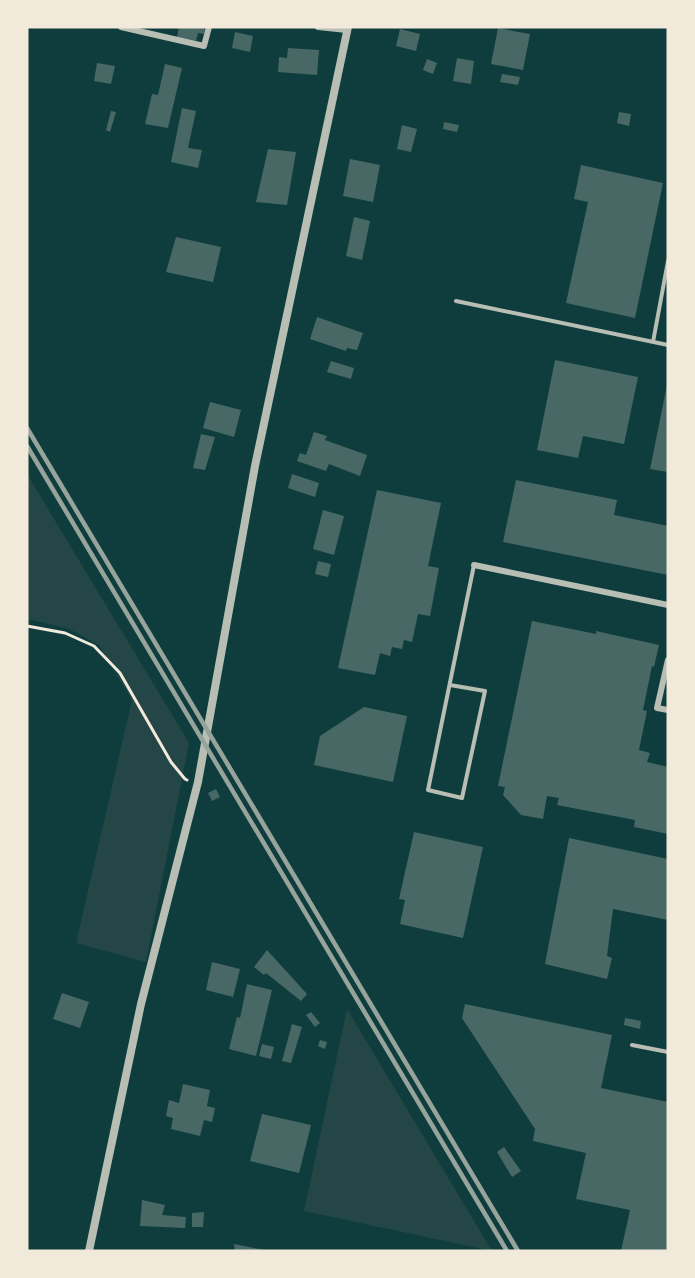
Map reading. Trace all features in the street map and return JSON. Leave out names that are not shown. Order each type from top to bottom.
[{"type":"street","points":[[121,27],[204,46],[209,27]]},
{"type":"street","points":[[89,1251],[141,1004],[198,782],[255,466],[348,29],[318,27]]},
{"type":"street","points":[[474,565],[668,605]]},
{"type":"street","points":[[668,660],[657,708],[668,710]]},
{"type":"lane","points":[[653,342],[668,261]]},
{"type":"lane","points":[[456,302],[668,345]]},
{"type":"lane","points":[[450,685],[485,691],[462,798],[428,790],[474,565]]},
{"type":"lane","points":[[632,1045],[668,1052]]},
{"type":"path","points":[[27,626],[65,633],[94,646],[120,673],[178,771],[185,779],[198,782]]},
{"type":"shaded area","points":[[27,474],[189,743],[146,962],[76,943],[132,700],[99,645],[67,628],[27,619]]},
{"type":"shaded area","points":[[347,1009],[492,1251],[304,1211]]},
{"type":"building","points":[[179,27],[205,27],[204,34],[198,33],[196,41],[177,37]]},
{"type":"building","points":[[498,28],[530,34],[523,70],[491,64]]},
{"type":"building","points":[[400,29],[420,34],[416,51],[396,46]]},
{"type":"building","points":[[235,32],[253,36],[250,52],[232,48]]},
{"type":"building","points":[[288,48],[319,50],[317,75],[278,72],[279,57],[287,58]]},
{"type":"building","points":[[457,58],[474,61],[471,84],[453,81]]},
{"type":"building","points":[[427,59],[437,63],[433,74],[423,70]]},
{"type":"building","points":[[97,63],[115,66],[111,84],[94,81]]},
{"type":"building","points":[[165,64],[182,68],[168,128],[145,124],[152,94],[158,95]]},
{"type":"building","points":[[502,74],[520,77],[518,85],[500,82]]},
{"type":"building","points":[[182,108],[196,111],[188,148],[202,150],[198,168],[171,162]]},
{"type":"building","points":[[111,111],[116,112],[110,132],[106,130]]},
{"type":"building","points":[[619,112],[631,114],[629,126],[617,123]]},
{"type":"building","points":[[444,122],[459,125],[457,132],[443,129]]},
{"type":"building","points":[[402,125],[417,129],[411,152],[397,149]]},
{"type":"building","points":[[268,149],[296,152],[287,205],[256,202]]},
{"type":"building","points":[[350,159],[380,165],[373,202],[343,196]]},
{"type":"building","points":[[581,165],[663,183],[635,318],[566,303],[588,202],[574,199]]},
{"type":"building","points":[[354,217],[370,221],[362,260],[346,256]]},
{"type":"building","points":[[176,237],[221,247],[213,282],[166,272]]},
{"type":"building","points":[[317,317],[363,333],[357,350],[347,348],[346,351],[310,339]]},
{"type":"building","points":[[555,360],[638,377],[624,444],[583,436],[578,458],[537,450]]},
{"type":"building","points":[[331,361],[354,368],[351,379],[327,372]]},
{"type":"building","points":[[668,385],[668,472],[650,469]]},
{"type":"building","points":[[210,402],[241,410],[234,437],[203,428]]},
{"type":"building","points":[[314,432],[327,436],[325,440],[367,455],[360,476],[329,464],[326,471],[297,461],[300,453],[306,455]]},
{"type":"building","points":[[201,434],[215,437],[205,470],[193,468]]},
{"type":"building","points":[[292,474],[319,483],[315,497],[288,488]]},
{"type":"building","points":[[516,480],[617,500],[614,515],[668,526],[668,575],[503,542]]},
{"type":"building","points":[[377,490],[441,503],[428,566],[439,568],[430,616],[418,614],[412,642],[404,640],[402,649],[392,647],[390,656],[380,653],[375,675],[338,668]]},
{"type":"building","points":[[323,510],[344,516],[334,555],[313,549]]},
{"type":"building","points":[[318,561],[331,564],[328,577],[315,574]]},
{"type":"building","points":[[532,621],[596,634],[596,631],[659,645],[643,710],[647,711],[639,750],[650,753],[647,762],[668,767],[668,834],[634,827],[635,820],[557,805],[559,798],[547,796],[543,819],[521,815],[503,795],[505,787],[498,786]]},
{"type":"building","points":[[364,707],[407,716],[393,782],[314,765],[320,736]]},
{"type":"building","points":[[216,789],[220,797],[212,801],[208,793]]},
{"type":"building","points":[[414,832],[483,847],[463,938],[400,924],[405,900],[399,899]]},
{"type":"building","points":[[569,838],[668,859],[668,920],[613,909],[607,956],[612,958],[607,979],[545,964]]},
{"type":"building","points":[[267,950],[307,994],[301,1001],[266,973],[264,975],[254,967]]},
{"type":"building","points":[[212,962],[240,969],[233,997],[206,990]]},
{"type":"building","points":[[247,984],[272,990],[256,1056],[229,1049],[237,1017],[240,1018]]},
{"type":"building","points":[[62,993],[89,1002],[80,1028],[53,1019]]},
{"type":"building","points":[[465,1004],[612,1035],[601,1088],[668,1102],[668,1251],[621,1251],[630,1210],[576,1199],[586,1153],[533,1141],[535,1129],[462,1018]]},
{"type":"building","points":[[311,1012],[320,1023],[315,1027],[306,1015]]},
{"type":"building","points":[[625,1018],[641,1021],[640,1029],[624,1025]]},
{"type":"building","points":[[292,1024],[302,1027],[291,1063],[282,1061]]},
{"type":"building","points":[[320,1040],[327,1042],[325,1049],[318,1046]]},
{"type":"building","points":[[262,1044],[274,1047],[271,1059],[259,1056]]},
{"type":"building","points":[[183,1084],[210,1090],[207,1106],[215,1108],[212,1122],[204,1120],[200,1136],[171,1129],[173,1118],[166,1116],[169,1100],[179,1103]]},
{"type":"building","points":[[262,1114],[311,1125],[299,1173],[250,1161]]},
{"type":"building","points":[[504,1147],[521,1171],[512,1177],[497,1152]]},
{"type":"building","points":[[142,1200],[165,1205],[162,1215],[186,1217],[185,1228],[140,1226]]},
{"type":"building","points":[[204,1212],[203,1227],[192,1227],[192,1213]]},
{"type":"building","points":[[234,1244],[264,1250],[235,1251]]},
{"type":"railway","points":[[27,428],[518,1251]]},
{"type":"railway","points":[[27,446],[507,1251]]}]
